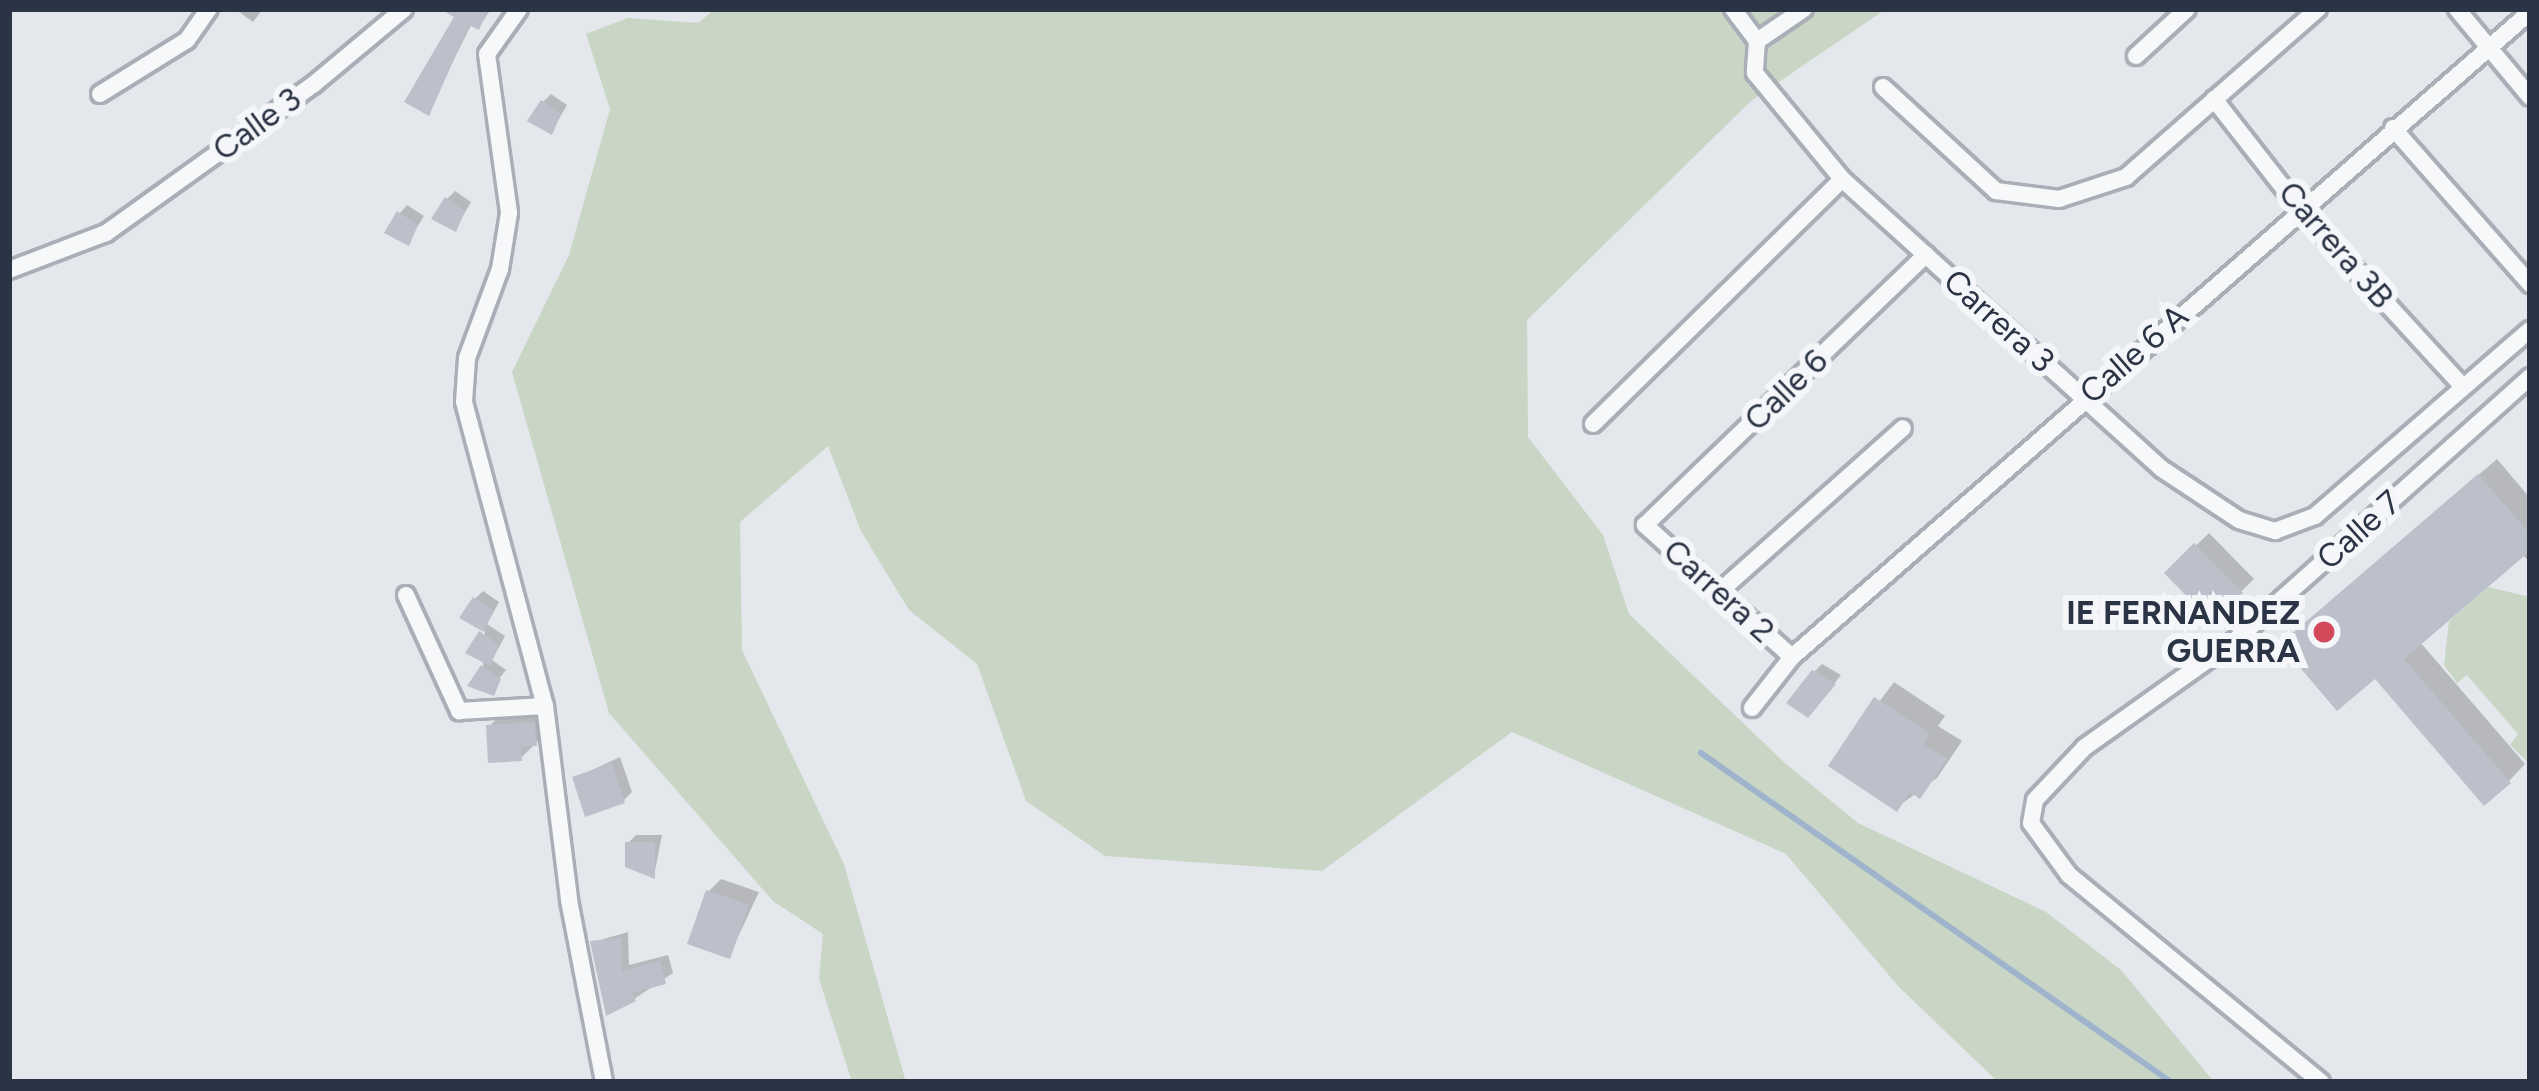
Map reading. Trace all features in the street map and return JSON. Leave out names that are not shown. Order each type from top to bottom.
[{"type":"street","points":[[100,94],[187,40],[209,9]]},
{"type":"street","name":"Calle 3","points":[[9,270],[106,233],[314,84],[404,9]]},
{"type":"street","points":[[519,9],[487,54],[509,214],[500,269],[467,358],[464,402],[545,706],[569,900],[604,1082]]},
{"type":"street","points":[[1732,9],[1756,40],[1804,9]]},
{"type":"street","points":[[2136,56],[2187,9]]},
{"type":"street","points":[[1883,87],[1996,191],[2059,200],[2126,177],[2318,9]]},
{"type":"street","points":[[2457,9],[2530,97]]},
{"type":"street","name":"Calle 6 A","points":[[1751,708],[1792,657],[2530,12]]},
{"type":"street","name":"Carrera 3","points":[[1756,40],[1755,73],[1842,179],[2162,470],[2240,520],[2275,532],[2315,516],[2462,387]]},
{"type":"street","name":"Carrera 3B","points":[[2214,99],[2300,209],[2462,387]]},
{"type":"street","points":[[2393,128],[2530,284]]},
{"type":"street","points":[[1593,424],[1842,179]]},
{"type":"street","name":"Calle 6","points":[[1645,525],[1926,255]]},
{"type":"street","points":[[2462,387],[2530,330]]},
{"type":"street","name":"Calle 7","points":[[2321,1082],[2069,875],[2031,823],[2035,800],[2085,747],[2237,639],[2530,377]]},
{"type":"street","points":[[1719,592],[1903,428]]},
{"type":"street","name":"Carrera 2","points":[[1645,525],[1792,657]]},
{"type":"street","points":[[406,595],[459,711],[545,706]]},
{"type":"green space","points":[[715,9],[1886,9],[1751,101],[1527,320],[1528,437],[1603,535],[1629,614],[1786,764],[1858,823],[2046,912],[2121,970],[2214,1082],[1998,1082],[1898,986],[1786,854],[1512,732],[1322,871],[1105,856],[1026,801],[977,664],[909,610],[861,531],[828,446],[740,522],[742,650],[844,864],[906,1082],[852,1082],[819,979],[823,934],[773,901],[609,713],[512,372],[569,255],[610,109],[586,34],[628,18],[698,23]]},
{"type":"green space","points":[[2488,587],[2530,597],[2530,764],[2510,745],[2518,734],[2467,675],[2457,683],[2444,665],[2449,621]]},
{"type":"building","points":[[440,9],[488,9],[479,30],[469,25],[429,116],[404,102],[454,17]]},
{"type":"building","points":[[541,100],[561,114],[552,135],[527,121]]},
{"type":"building","points":[[445,197],[465,211],[456,232],[431,219]]},
{"type":"building","points":[[397,211],[418,225],[409,246],[384,233]]},
{"type":"building","name":"IE FERNANDEZ GUERRA","points":[[2478,474],[2530,534],[2530,551],[2404,659],[2511,783],[2484,806],[2375,679],[2337,711],[2280,644]]},
{"type":"building","points":[[2194,543],[2243,593],[2213,623],[2164,573]]},
{"type":"building","points":[[473,597],[493,610],[484,632],[459,618]]},
{"type":"building","points":[[479,631],[499,645],[490,666],[465,653]]},
{"type":"building","points":[[481,665],[501,679],[494,696],[467,686]]},
{"type":"building","points":[[1812,670],[1836,684],[1808,718],[1786,703]]},
{"type":"building","points":[[1874,697],[1930,734],[1923,744],[1947,759],[1920,799],[1910,792],[1897,812],[1828,766]]},
{"type":"building","points":[[534,722],[537,746],[521,746],[522,761],[488,763],[486,725]]},
{"type":"building","points":[[612,763],[625,803],[585,817],[572,777]]},
{"type":"building","points":[[625,842],[655,842],[655,879],[625,867]]},
{"type":"building","points":[[706,890],[749,905],[730,959],[687,944]]},
{"type":"building","points":[[621,938],[622,971],[660,961],[666,984],[632,993],[636,1001],[606,1016],[590,941]]},
{"type":"waterway","points":[[1701,753],[2171,1082]]},
{"type":"place","name":"IE FERNANDEZ GUERRA","points":[[2324,632]]}]
